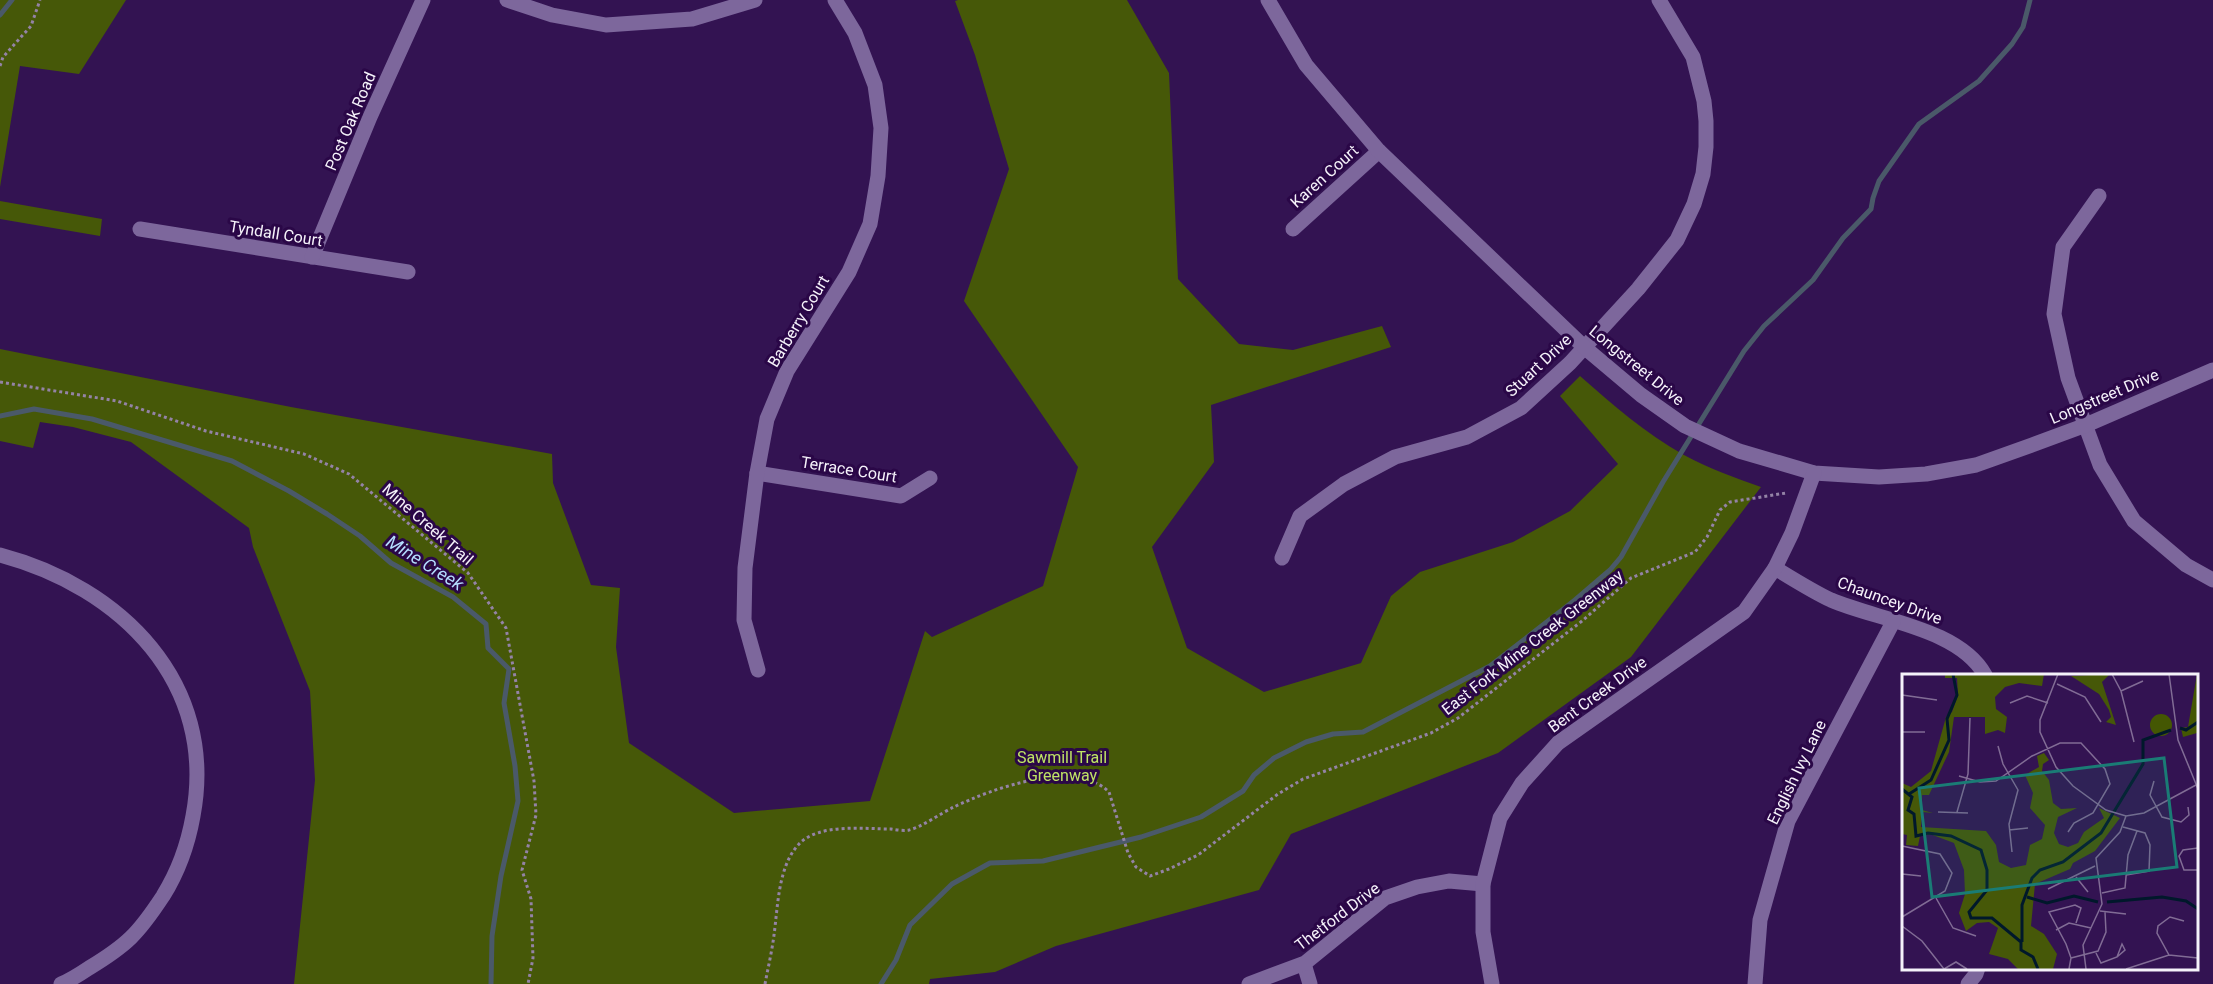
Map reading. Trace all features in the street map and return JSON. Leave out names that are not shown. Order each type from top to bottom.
[{"type":"street","name":"Post Oak Road","points":[[312,257],[370,117],[423,0]]},
{"type":"street","points":[[507,0],[552,15],[606,25],[692,19],[755,0]]},
{"type":"street","name":"Barberry Court","points":[[758,669],[744,620],[745,568],[757,473],[767,419],[787,371],[849,272],[870,224],[878,176],[881,128],[875,85],[855,33],[835,0]]},
{"type":"street","name":"Longstreet Drive","points":[[1268,0],[1306,65],[1379,151],[1584,347],[1641,395],[1685,426],[1739,451],[1814,473],[1879,477],[1926,474],[1976,465],[2086,425],[2213,370]]},
{"type":"street","name":"Stuart Drive","points":[[1282,558],[1300,516],[1344,484],[1395,457],[1467,437],[1521,408],[1570,363],[1638,289],[1677,240],[1694,204],[1703,174],[1706,122],[1700,79],[1693,57],[1659,0]]},
{"type":"street","name":"Karen Court","points":[[1293,229],[1379,151]]},
{"type":"street","points":[[2099,196],[2063,247],[2054,314],[2068,378],[2100,465],[2134,521],[2186,565],[2213,580]]},
{"type":"street","name":"Tyndall Court","points":[[140,229],[408,272]]},
{"type":"street","name":"Terrace Court","points":[[757,473],[901,496],[930,478]]},
{"type":"street","name":"Bent Creek Drive","points":[[1492,984],[1483,932],[1483,884],[1500,818],[1522,783],[1558,743],[1744,612],[1775,568],[1792,533],[1814,473]]},
{"type":"street","points":[[0,555],[28,563],[78,585],[117,611],[157,654],[184,700],[196,754],[197,795],[189,839],[171,883],[142,929],[119,950],[61,984]]},
{"type":"street","name":"Chauncey Drive","points":[[1775,568],[1830,600],[1937,635],[1963,650],[1980,665],[1984,674]]},
{"type":"street","name":"English Ivy Lane","points":[[1755,984],[1760,920],[1788,821],[1893,622]]},
{"type":"street","name":"Thetford Drive","points":[[1249,984],[1304,964],[1385,898],[1417,887],[1449,881],[1483,884]]},
{"type":"street","points":[[1304,964],[1310,984]]},
{"type":"street","points":[[1968,984],[1978,969]]},
{"type":"path","points":[[0,66],[3,57],[31,26],[40,0]]},
{"type":"path","name":"Mine Creek Trail","points":[[0,382],[117,401],[206,430],[304,454],[349,474],[468,573],[506,628],[534,781],[536,814],[522,870],[531,899],[533,958],[528,984]]},
{"type":"path","name":"East Fork Mine Creek Greenway","points":[[765,984],[780,885],[797,846],[806,837],[841,828],[910,830],[956,806],[1011,783],[1069,777],[1090,780],[1103,786],[1109,792],[1128,853],[1136,867],[1150,876],[1198,855],[1278,794],[1303,779],[1431,733],[1458,718],[1582,621],[1631,578],[1695,552],[1707,537],[1720,510],[1730,502],[1785,494]]},
{"type":"green space","points":[[0,0],[126,0],[79,74],[20,66],[0,187]]},
{"type":"green space","name":"Sawmill Trail Greenway","points":[[1127,0],[1169,73],[1178,279],[1239,344],[1293,350],[1382,326],[1391,347],[1211,405],[1214,462],[1152,547],[1187,648],[1264,692],[1361,663],[1391,596],[1420,572],[1513,542],[1570,511],[1618,464],[1560,396],[1580,376],[1630,418],[1684,455],[1761,487],[1631,657],[1498,753],[1291,834],[1259,890],[1056,946],[995,972],[930,979],[929,984],[294,984],[315,780],[310,691],[253,547],[249,528],[131,442],[73,427],[40,422],[33,448],[0,441],[0,349],[291,407],[552,454],[553,483],[591,585],[620,588],[616,647],[629,743],[734,813],[870,801],[925,631],[932,637],[1043,586],[1078,467],[964,301],[1009,169],[975,55],[955,1]]},
{"type":"green space","points":[[0,201],[102,219],[100,236],[0,219]]},
{"type":"waterway","points":[[0,15],[12,0]]},
{"type":"waterway","points":[[881,984],[896,960],[910,925],[952,884],[990,863],[1043,861],[1141,837],[1201,817],[1243,791],[1254,775],[1274,758],[1306,742],[1333,734],[1363,732],[1490,666],[1575,600],[1610,570],[1621,557],[1663,482],[1744,351],[1764,326],[1813,280],[1843,238],[1871,209],[1879,181],[1919,124],[1979,81],[2012,44],[2023,27],[2030,0]]},
{"type":"waterway","name":"Mine Creek","points":[[0,416],[34,409],[92,419],[232,461],[327,514],[360,536],[391,563],[453,597],[486,624],[488,648],[509,669],[504,703],[515,766],[518,801],[501,876],[492,936],[491,984]]}]
